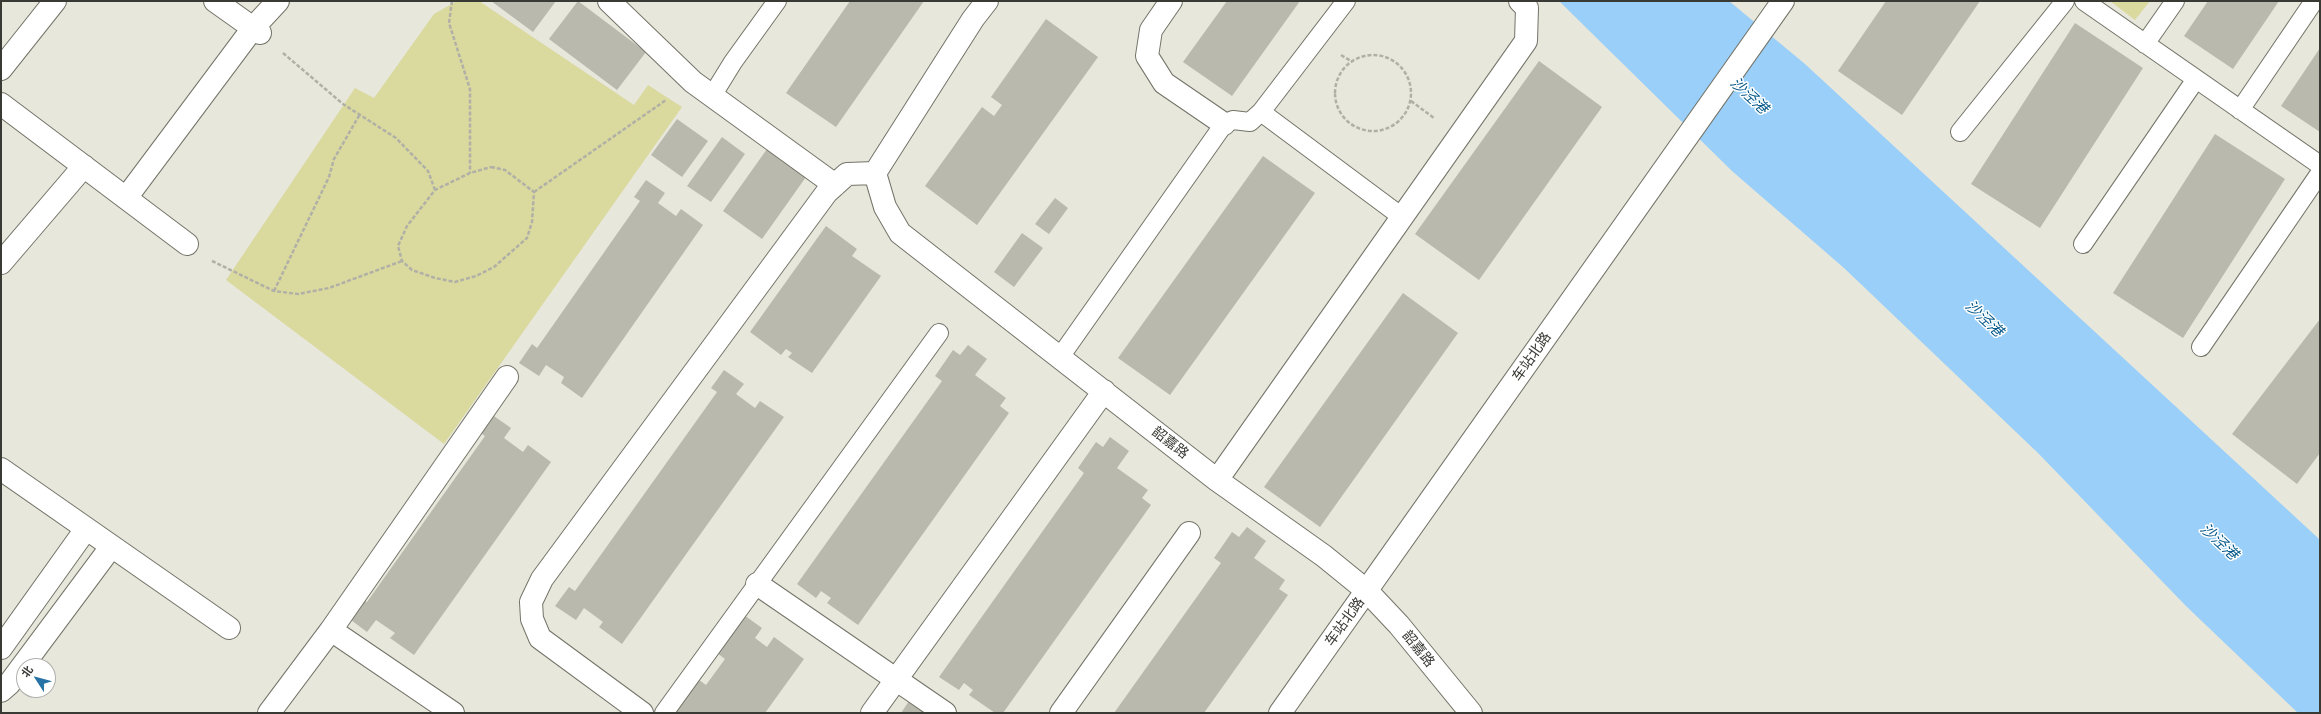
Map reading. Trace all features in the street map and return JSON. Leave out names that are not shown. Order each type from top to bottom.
[{"type":"street","points":[[1,69],[55,1]]},
{"type":"street","points":[[214,1],[256,31]]},
{"type":"street","points":[[126,198],[278,1]]},
{"type":"street","points":[[609,1],[692,82],[836,185]]},
{"type":"street","points":[[634,711],[540,638],[532,619],[531,602],[542,579],[827,192],[847,174],[875,173],[973,19],[987,1]]},
{"type":"street","points":[[1171,1],[1151,30],[1147,56],[1164,83],[1224,124]]},
{"type":"street","points":[[1217,480],[1526,41],[1527,8],[1520,1]]},
{"type":"street","name":"车站北路","points":[[1280,713],[1780,5]]},
{"type":"street","points":[[1,104],[187,244]]},
{"type":"street","points":[[1,263],[84,166]]},
{"type":"street","name":"韶嘉路","points":[[875,173],[885,207],[900,233],[1217,480],[1324,556],[1367,591],[1399,625],[1471,713]]},
{"type":"street","points":[[269,713],[331,630],[507,377]]},
{"type":"street","points":[[872,713],[1104,392]]},
{"type":"street","points":[[1,469],[229,628]]},
{"type":"street","points":[[1,648],[86,529]]},
{"type":"street","points":[[1061,713],[1189,533]]},
{"type":"street","points":[[1,691],[9,684],[112,547]]},
{"type":"street","points":[[757,584],[945,713]]},
{"type":"street","points":[[331,630],[452,713]]},
{"type":"lane","points":[[712,96],[733,62],[777,1]]},
{"type":"lane","points":[[1060,357],[1224,124],[1233,120],[1250,122],[1261,112],[1346,1]]},
{"type":"lane","points":[[1960,132],[2065,1]]},
{"type":"lane","points":[[2084,1],[2320,166]]},
{"type":"lane","points":[[2146,44],[2176,1]]},
{"type":"lane","points":[[2240,110],[2314,1]]},
{"type":"lane","points":[[2083,244],[2196,79]]},
{"type":"lane","points":[[1261,112],[1402,217]]},
{"type":"lane","points":[[2201,347],[2320,173]]},
{"type":"lane","points":[[664,713],[939,333]]},
{"type":"path","points":[[452,1],[449,23],[470,89],[470,173]]},
{"type":"path","points":[[256,31],[343,104],[396,138],[411,151],[428,171],[435,190]]},
{"type":"path","points":[[1380,54],[1395,60],[1405,71],[1411,86],[1411,101],[1402,118],[1387,129],[1369,132],[1351,126],[1338,112],[1334,94],[1338,75],[1350,61],[1364,55],[1380,54]]},
{"type":"path","points":[[534,192],[692,82]]},
{"type":"path","points":[[274,291],[329,178],[334,159],[360,114]]},
{"type":"path","points":[[491,167],[505,170],[534,192],[532,222],[527,238],[494,267],[476,276],[455,282],[435,278],[412,270],[402,261],[398,246],[407,226],[435,190],[470,173],[491,167]]},
{"type":"path","points":[[187,244],[206,258],[274,291],[298,294],[329,288],[402,261]]},
{"type":"shaded area","points":[[457,1],[479,1],[634,105],[648,85],[682,107],[444,444],[226,280],[355,88],[374,98],[434,14]]},
{"type":"shaded area","points":[[2110,1],[2150,1],[2135,20]]},
{"type":"water","name":"沙泾港","points":[[1559,1],[1729,1],[1805,64],[2318,538],[2320,541],[2320,713],[2298,713],[2186,606],[2038,453],[1844,268],[1732,171]]},
{"type":"building","points":[[491,1],[556,1],[533,32]]},
{"type":"building","points":[[578,1],[646,52],[617,90],[549,39]]},
{"type":"building","points":[[850,1],[924,1],[836,127],[786,93]]},
{"type":"building","points":[[1227,1],[1300,1],[1232,96],[1183,62]]},
{"type":"building","points":[[1886,1],[1980,1],[1902,115],[1838,71]]},
{"type":"building","points":[[2208,1],[2279,1],[2233,69],[2184,36]]},
{"type":"building","points":[[1046,19],[1098,57],[977,225],[925,186],[982,107],[994,116],[1002,105],[991,97]]},
{"type":"building","points":[[2075,23],[2143,68],[2040,228],[1971,184]]},
{"type":"building","points":[[2320,48],[2320,132],[2281,106]]},
{"type":"building","points":[[1539,61],[1602,107],[1479,280],[1415,234]]},
{"type":"building","points":[[677,119],[708,141],[682,177],[651,155]]},
{"type":"building","points":[[2215,134],[2285,179],[2183,338],[2113,293]]},
{"type":"building","points":[[722,137],[745,154],[711,202],[687,186]]},
{"type":"building","points":[[767,149],[806,177],[762,239],[723,211]]},
{"type":"building","points":[[1263,156],[1315,193],[1170,395],[1118,358]]},
{"type":"building","points":[[646,180],[665,193],[658,203],[676,216],[681,209],[703,225],[582,398],[561,383],[564,377],[546,365],[539,376],[519,363],[532,344],[537,348],[640,201],[634,197]]},
{"type":"building","points":[[1055,198],[1068,208],[1049,234],[1035,224]]},
{"type":"building","points":[[826,226],[857,249],[852,256],[881,276],[812,373],[788,357],[792,353],[786,349],[781,355],[750,332]]},
{"type":"building","points":[[1022,233],[1043,248],[1014,287],[994,272]]},
{"type":"building","points":[[1403,293],[1458,333],[1320,527],[1264,487]]},
{"type":"building","points":[[2320,319],[2320,453],[2297,484],[2232,434]]},
{"type":"building","points":[[968,345],[987,359],[975,375],[1006,398],[1000,406],[1009,413],[858,625],[827,603],[831,598],[821,591],[816,598],[797,584],[942,381],[935,376],[953,350],[960,355]]},
{"type":"building","points":[[724,370],[744,384],[736,394],[755,408],[760,401],[784,417],[622,644],[599,627],[603,622],[584,608],[576,620],[555,606],[569,587],[575,591],[717,392],[711,388]]},
{"type":"building","points":[[491,414],[511,428],[504,438],[523,452],[528,445],[551,462],[414,655],[390,638],[395,633],[376,620],[367,632],[347,617],[361,598],[367,602],[485,436],[479,432]]},
{"type":"building","points":[[1110,437],[1129,451],[1117,468],[1148,490],[1142,498],[1151,505],[1003,713],[995,713],[969,695],[973,690],[964,683],[959,690],[939,677],[1084,473],[1078,468],[1096,442],[1103,447]]},
{"type":"building","points":[[1247,527],[1266,541],[1254,558],[1285,580],[1279,589],[1288,595],[1204,713],[1114,713],[1221,563],[1214,558],[1232,532],[1239,537]]},
{"type":"building","points":[[744,615],[762,628],[755,638],[767,647],[774,637],[804,659],[765,713],[670,713],[695,677],[706,685],[725,659],[717,653]]},
{"type":"building","points":[[909,701],[926,713],[901,713]]}]
